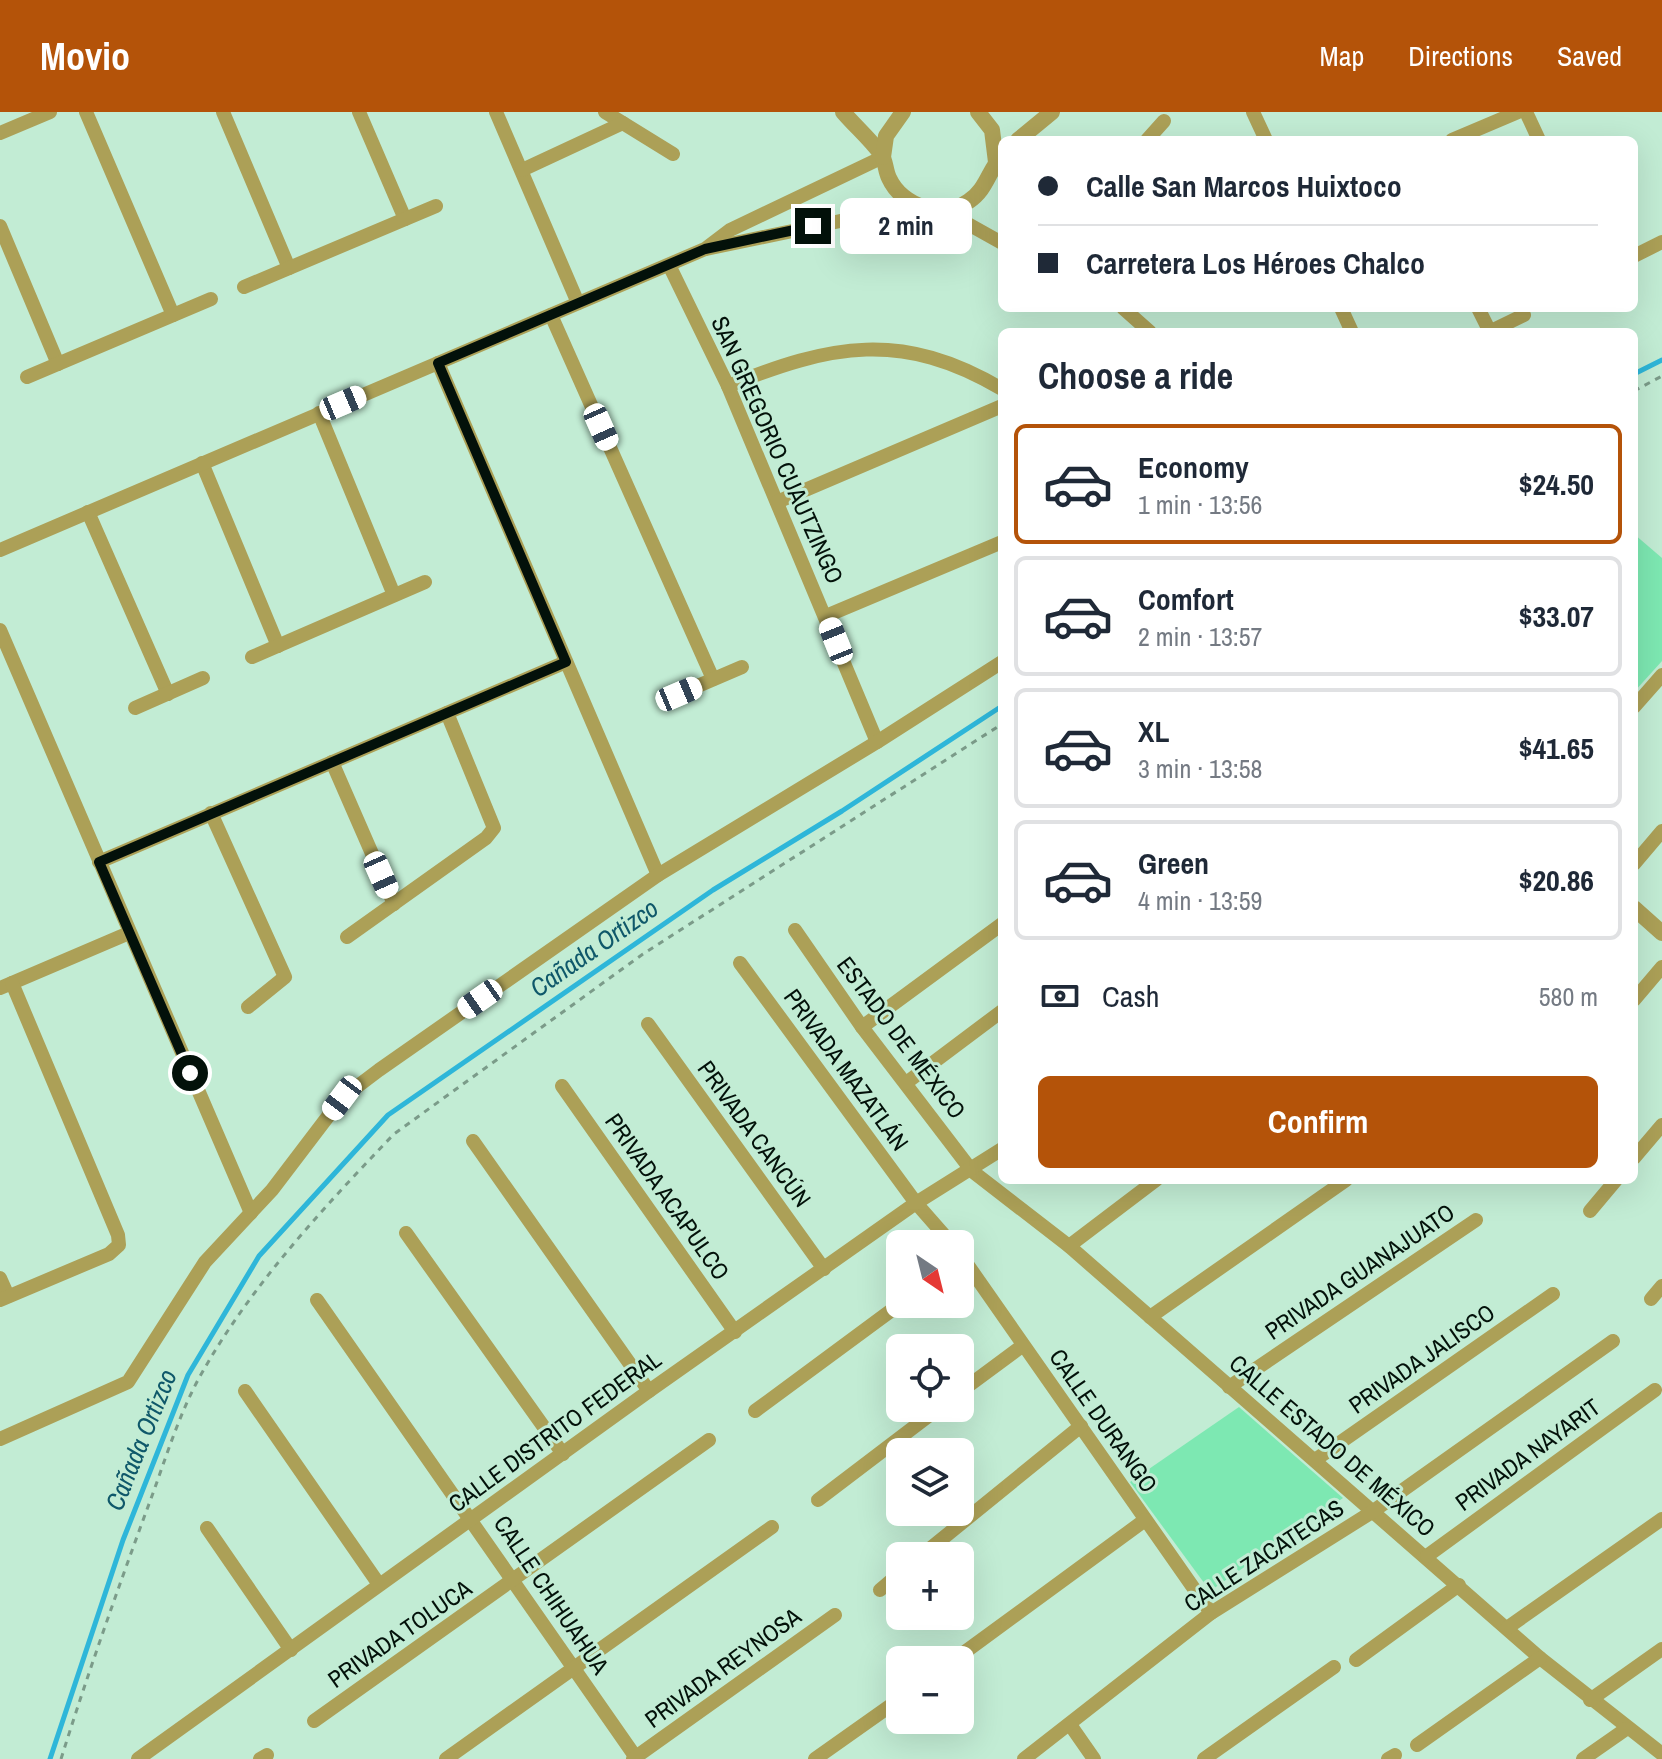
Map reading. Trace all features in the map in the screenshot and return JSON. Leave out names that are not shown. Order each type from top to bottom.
[{"type":"street","points":[[0,133],[50,112]]},
{"type":"street","points":[[86,112],[173,315]]},
{"type":"street","points":[[223,112],[289,268]]},
{"type":"street","points":[[359,112],[405,219]]},
{"type":"street","points":[[496,112],[578,303]]},
{"type":"street","points":[[605,112],[673,154]]},
{"type":"street","points":[[843,112],[883,157]]},
{"type":"street","points":[[903,112],[886,136],[883,157],[889,178],[902,196],[921,207],[943,210],[998,241]]},
{"type":"street","points":[[978,112],[992,130],[998,155]]},
{"type":"street","points":[[1023,136],[1052,112]]},
{"type":"street","points":[[1253,112],[1264,136]]},
{"type":"street","points":[[1461,136],[1518,112]]},
{"type":"street","points":[[1526,112],[1537,136]]},
{"type":"street","points":[[1151,136],[1164,121]]},
{"type":"street","points":[[522,170],[623,123]]},
{"type":"street","points":[[705,249],[730,230],[883,157]]},
{"type":"street","points":[[0,550],[705,249],[845,220],[943,210],[967,203],[987,186],[998,167]]},
{"type":"street","points":[[244,287],[436,206]]},
{"type":"street","points":[[0,226],[58,364]]},
{"type":"street","points":[[1638,254],[1662,242]]},
{"type":"street","name":"SAN GREGORIO CUAUTZINGO","points":[[669,265],[728,386],[877,742]]},
{"type":"street","points":[[27,377],[211,299]]},
{"type":"street","points":[[1128,312],[1146,328]]},
{"type":"street","points":[[551,315],[713,679]]},
{"type":"street","points":[[1497,328],[1524,315]]},
{"type":"street","points":[[728,386],[810,355],[869,348],[907,352],[943,361],[998,387]]},
{"type":"street","points":[[438,363],[658,875]]},
{"type":"street","points":[[777,502],[998,408]]},
{"type":"street","points":[[319,413],[394,595]]},
{"type":"street","points":[[202,463],[278,646]]},
{"type":"street","points":[[88,512],[168,694]]},
{"type":"street","points":[[826,616],[998,544]]},
{"type":"street","points":[[252,657],[425,582]]},
{"type":"street","points":[[0,630],[251,1213]]},
{"type":"street","points":[[99,862],[566,662]]},
{"type":"street","points":[[0,1439],[128,1382],[205,1262],[251,1213],[342,1098],[658,875],[998,665]]},
{"type":"street","points":[[679,694],[742,667]]},
{"type":"street","points":[[1638,702],[1662,675]]},
{"type":"street","points":[[135,708],[203,678]]},
{"type":"street","points":[[347,937],[486,838],[494,828],[447,713]]},
{"type":"street","points":[[332,762],[394,904]]},
{"type":"street","points":[[211,813],[285,977],[248,1007]]},
{"type":"street","points":[[1638,859],[1662,831]]},
{"type":"street","points":[[1638,912],[1662,933]]},
{"type":"street","points":[[862,1027],[998,927]]},
{"type":"street","name":"ESTADO DE MÉXICO","points":[[795,930],[862,1027],[972,1171]]},
{"type":"street","points":[[0,1278],[4,1298],[109,1254],[119,1245],[118,1235],[6,985],[129,933]]},
{"type":"street","name":"PRIVADA MAZATLÁN","points":[[740,963],[916,1203]]},
{"type":"street","points":[[1638,995],[1662,967]]},
{"type":"street","points":[[906,1083],[998,1014]]},
{"type":"street","name":"PRIVADA CANCÚN","points":[[648,1024],[824,1269]]},
{"type":"street","name":"PRIVADA ACAPULCO","points":[[562,1086],[735,1332]]},
{"type":"street","points":[[1638,1153],[1662,1125]]},
{"type":"street","points":[[473,1141],[649,1391]]},
{"type":"street","name":"CALLE DISTRITO FEDERAL","points":[[138,1759],[291,1650],[378,1583],[473,1519],[649,1391],[916,1203],[972,1171],[998,1152]]},
{"type":"street","name":"CALLE ESTADO DE MÉXICO","points":[[972,1171],[1069,1246],[1540,1658],[1626,1729],[1662,1754]]},
{"type":"street","points":[[1069,1246],[1151,1184]]},
{"type":"street","points":[[1150,1317],[1340,1184]]},
{"type":"street","points":[[1590,1211],[1613,1184]]},
{"type":"street","points":[[916,1203],[940,1230]]},
{"type":"street","name":"PRIVADA GUANAJUATO","points":[[1229,1387],[1476,1220]]},
{"type":"street","points":[[406,1233],[563,1454]]},
{"type":"street","name":"CALLE DURANGO","points":[[974,1276],[1211,1613]]},
{"type":"street","points":[[1651,1299],[1662,1286]]},
{"type":"street","name":"PRIVADA JALISCO","points":[[1315,1460],[1553,1294]]},
{"type":"street","name":"CALLE CHIHUAHUA","points":[[317,1300],[473,1519],[512,1583],[635,1758]]},
{"type":"street","points":[[755,1411],[886,1314]]},
{"type":"street","name":"CALLE ZACATECAS","points":[[1024,1759],[1071,1726],[1211,1613],[1372,1512],[1613,1341]]},
{"type":"street","points":[[974,1382],[1022,1346]]},
{"type":"street","name":"PRIVADA NAYARIT","points":[[1427,1556],[1655,1390]]},
{"type":"street","points":[[245,1391],[378,1583]]},
{"type":"street","points":[[818,1500],[921,1422]]},
{"type":"street","points":[[938,1542],[1081,1426]]},
{"type":"street","name":"PRIVADA TOLUCA","points":[[314,1721],[709,1440]]},
{"type":"street","points":[[1507,1628],[1662,1519]]},
{"type":"street","points":[[973,1646],[1145,1520]]},
{"type":"street","points":[[446,1759],[772,1527]]},
{"type":"street","points":[[207,1528],[291,1650]]},
{"type":"street","points":[[880,1590],[886,1585]]},
{"type":"street","points":[[1356,1660],[1459,1585]]},
{"type":"street","name":"PRIVADA REYNOSA","points":[[635,1758],[835,1615]]},
{"type":"street","points":[[1590,1700],[1662,1649]]},
{"type":"street","points":[[1417,1745],[1540,1658]]},
{"type":"street","points":[[1204,1759],[1334,1667]]},
{"type":"street","points":[[815,1759],[886,1709]]},
{"type":"street","points":[[1071,1726],[1094,1759]]},
{"type":"street","points":[[1583,1759],[1626,1729]]},
{"type":"path","points":[[1638,389],[1662,376]]},
{"type":"path","points":[[61,1759],[149,1503],[202,1373],[270,1274],[362,1167],[394,1134],[643,954],[998,727]]},
{"type":"green space","points":[[1638,537],[1662,558],[1662,661],[1638,688]]},
{"type":"green space","points":[[1239,1407],[1343,1498],[1210,1591],[1130,1482]]},
{"type":"waterway","name":"Cañada Ortizco","points":[[1638,372],[1662,360]]},
{"type":"waterway","name":"Cañada Ortizco","points":[[50,1759],[123,1540],[188,1375],[259,1256],[388,1115],[713,890],[842,811],[998,709]]},
{"type":"route","points":[[190,1073],[99,862],[566,662],[438,363],[705,249],[732,246],[782,231],[813,226]]}]
